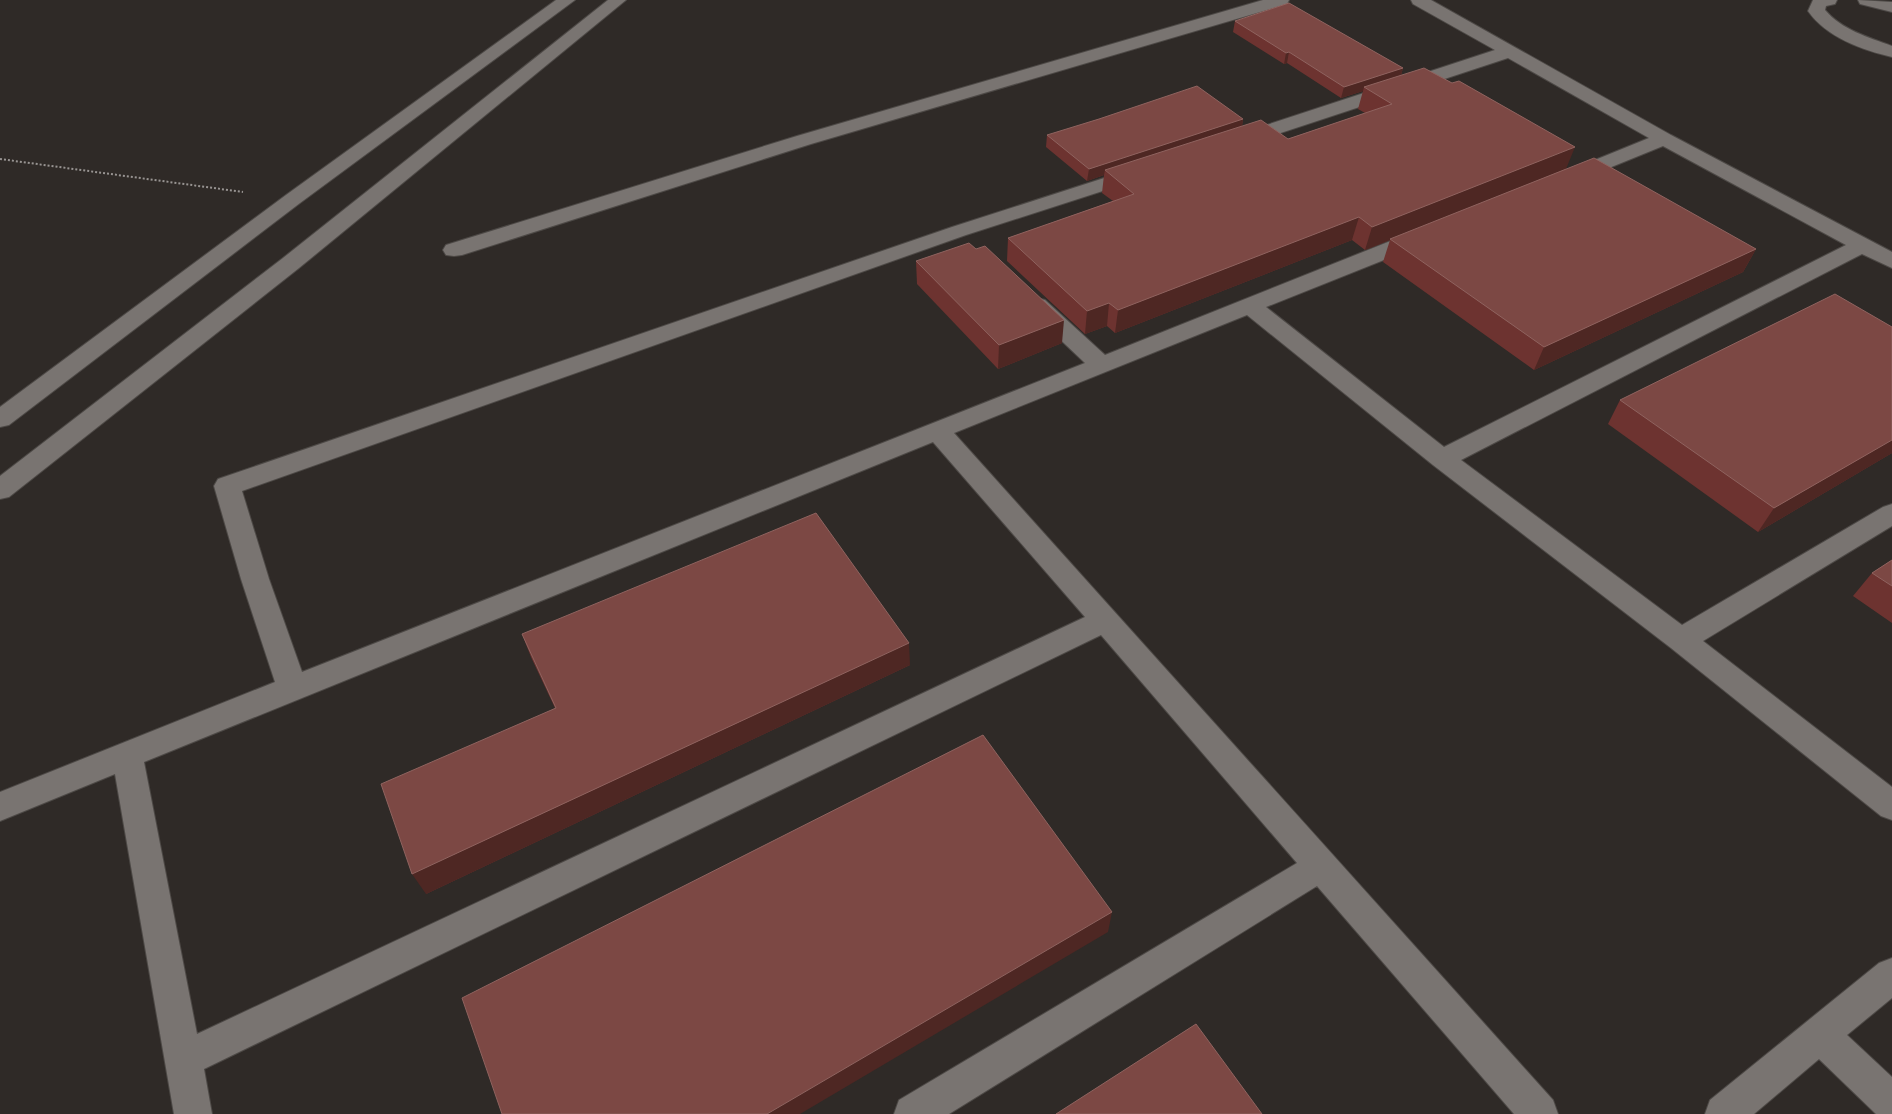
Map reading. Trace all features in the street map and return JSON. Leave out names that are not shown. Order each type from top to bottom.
[{"type":"street","points":[[0,419],[293,199],[567,0]]},
{"type":"street","points":[[0,490],[291,263],[618,0]]},
{"type":"street","points":[[454,250],[804,140],[1280,0]]},
{"type":"street","points":[[1420,0],[1664,139],[1892,261]]},
{"type":"street","points":[[1828,0],[1819,3],[1816,11],[1823,20],[1838,29],[1892,52]]},
{"type":"street","points":[[1866,0],[1892,7]]},
{"type":"street","points":[[1221,146],[1512,51]]},
{"type":"street","points":[[1544,188],[1664,139]]},
{"type":"street","points":[[292,687],[255,579],[227,486],[967,238],[1156,167]]},
{"type":"street","points":[[0,807],[292,687],[1102,366],[1443,228]]},
{"type":"street","points":[[1442,459],[1863,245]]},
{"type":"street","points":[[1024,292],[1102,366]]},
{"type":"street","points":[[1250,306],[1442,459],[1681,640],[1892,806]]},
{"type":"street","points":[[938,431],[1539,1114]]},
{"type":"street","points":[[1681,640],[1892,514]]},
{"type":"street","points":[[184,1059],[1104,620]]},
{"type":"street","points":[[127,754],[193,1114]]},
{"type":"street","points":[[913,1114],[1321,866]]},
{"type":"street","points":[[1724,1114],[1892,975]]},
{"type":"street","points":[[1820,1035],[1892,1103]]},
{"type":"path","points":[[0,158],[293,199]]},
{"type":"building","points":[[1289,3],[1403,68],[1344,87],[1235,21]]},
{"type":"building","points":[[1424,68],[1452,83],[1459,81],[1575,147],[1372,227],[1359,217],[1118,310],[1109,303],[1087,311],[1008,238],[1134,194],[1105,170],[1261,120],[1288,139],[1392,104],[1364,87]]},
{"type":"building","points":[[1197,86],[1243,119],[1089,169],[1047,135],[1099,119]]},
{"type":"building","points":[[1594,158],[1756,249],[1544,347],[1390,239]]},
{"type":"building","points":[[969,243],[976,249],[985,246],[1064,320],[999,345],[916,261]]},
{"type":"building","points":[[1835,294],[1892,327],[1892,440],[1774,508],[1620,400]]},
{"type":"building","points":[[816,513],[909,643],[412,874],[381,784],[556,708],[522,634]]},
{"type":"building","points":[[1892,560],[1892,586],[1872,573]]},
{"type":"building","points":[[983,735],[1112,912],[767,1114],[502,1114],[462,998]]},
{"type":"building","points":[[1196,1024],[1262,1114],[1056,1114]]}]
